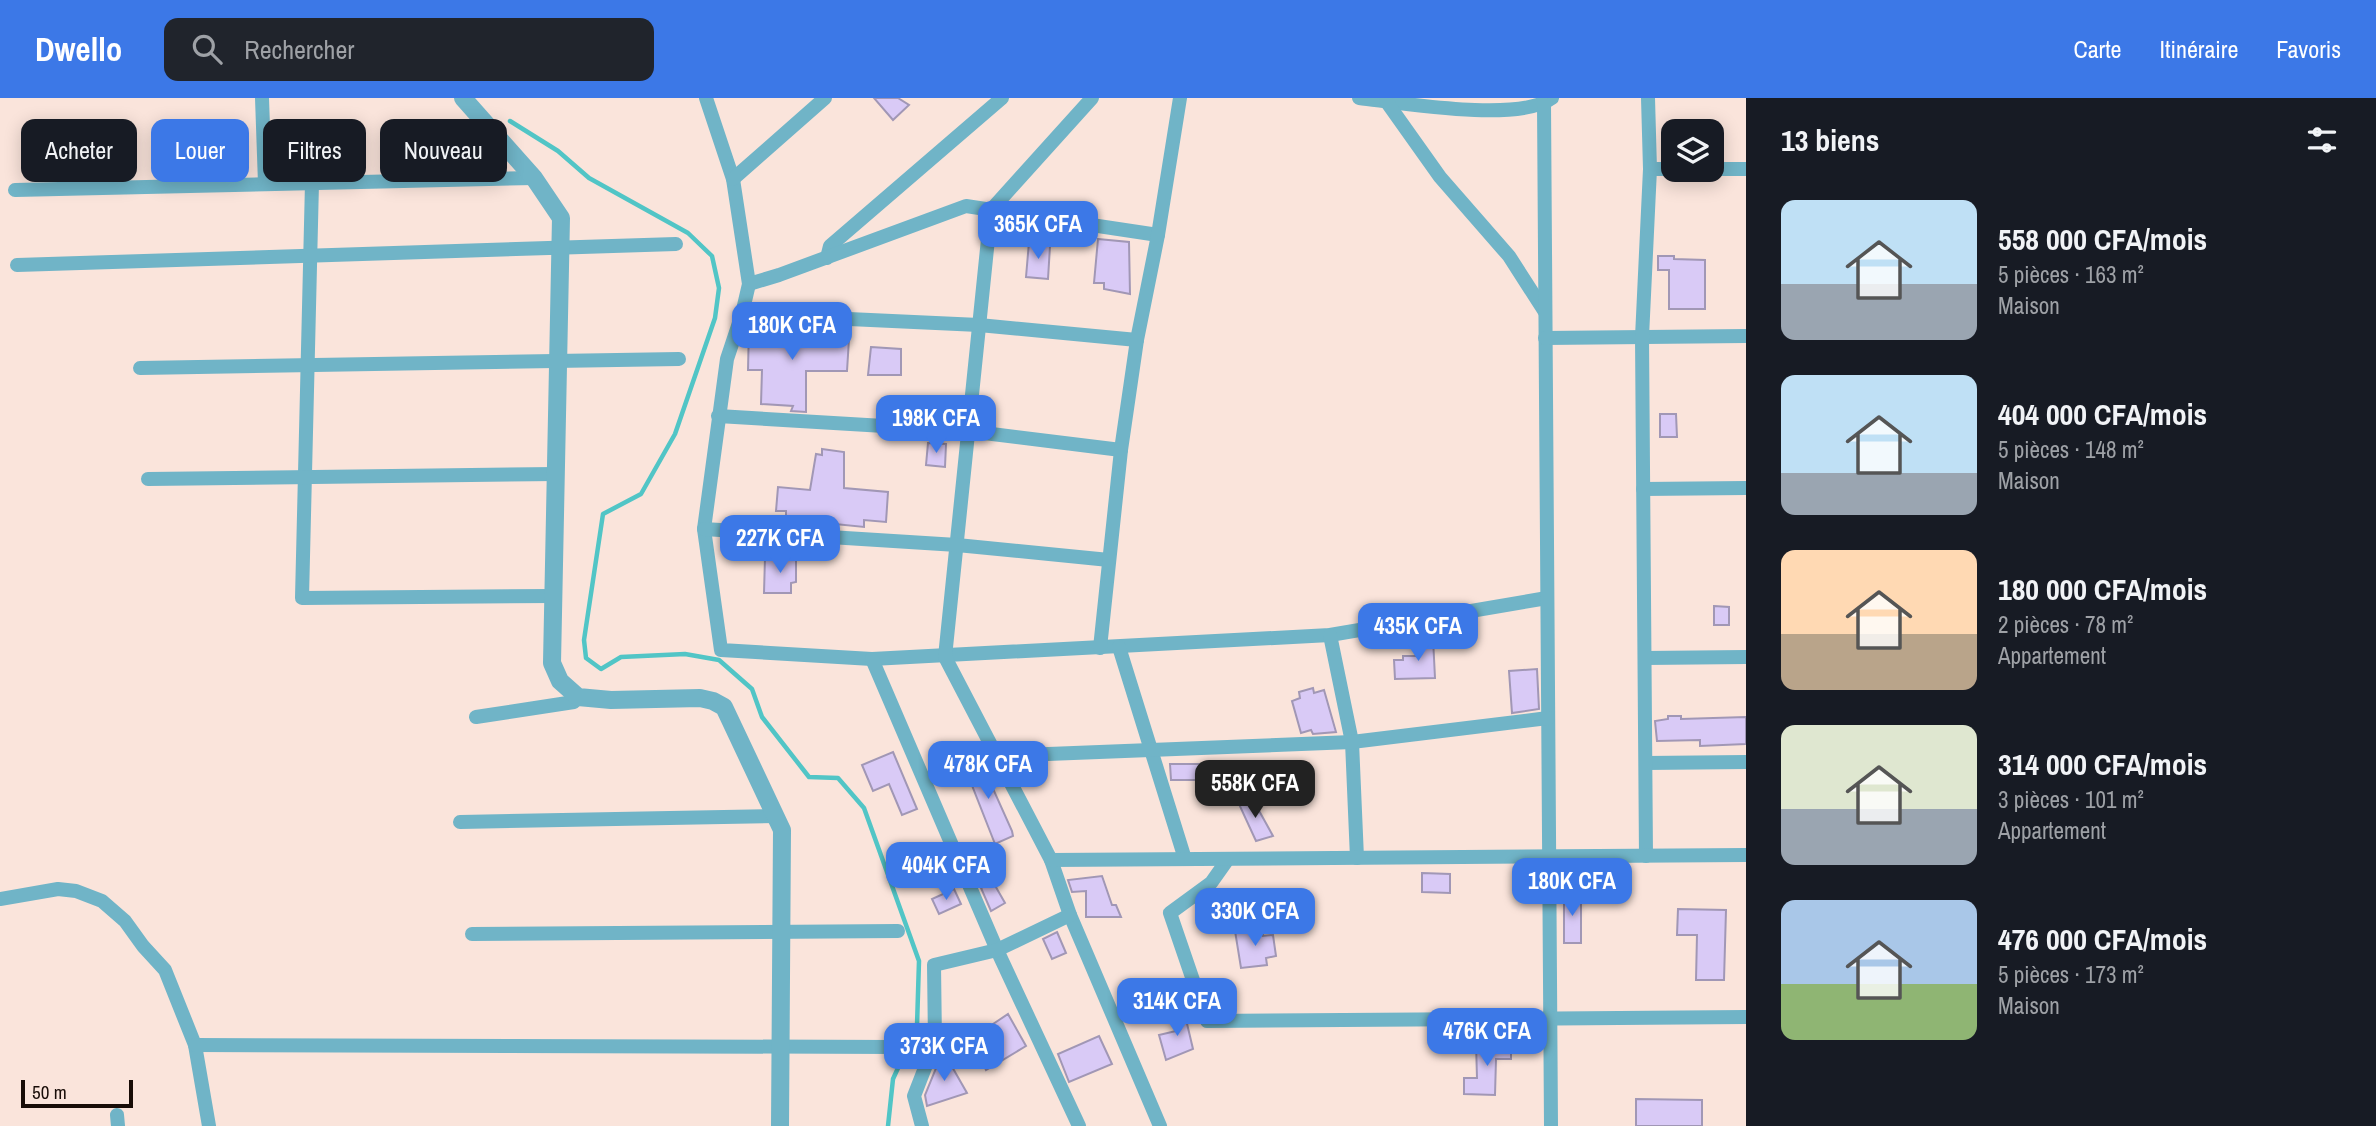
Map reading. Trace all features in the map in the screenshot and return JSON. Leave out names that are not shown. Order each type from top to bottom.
[{"type":"street","points":[[262,98],[265,184]]},
{"type":"street","points":[[463,98],[534,178],[561,218],[552,663],[560,681],[578,697],[611,700],[700,698],[724,707],[782,831],[780,1126]]},
{"type":"street","points":[[706,98],[733,179],[749,284],[727,359],[704,529],[721,650],[873,659],[1330,635],[1547,598]]},
{"type":"street","points":[[733,179],[825,98]]},
{"type":"street","points":[[827,258],[830,246],[1002,98]]},
{"type":"street","points":[[1092,98],[991,210],[945,657],[1051,860],[1070,915],[1160,1126]]},
{"type":"street","points":[[1100,648],[1121,450],[1137,340],[1158,235],[1180,98]]},
{"type":"street","points":[[1359,98],[1483,105],[1548,101],[1545,338],[1551,1126]]},
{"type":"street","points":[[1646,856],[1642,337],[1650,169],[1648,98]]},
{"type":"street","points":[[1386,101],[1440,177],[1509,256],[1545,312]]},
{"type":"street","points":[[1650,169],[1661,169]]},
{"type":"street","points":[[1724,169],[1746,169]]},
{"type":"street","points":[[15,190],[534,178]]},
{"type":"street","points":[[312,183],[302,597],[553,596]]},
{"type":"street","points":[[749,284],[966,206],[1158,235]]},
{"type":"street","points":[[17,265],[676,244]]},
{"type":"street","points":[[742,314],[979,326],[1137,340]]},
{"type":"street","points":[[1545,338],[1746,336]]},
{"type":"street","points":[[140,368],[680,359]]},
{"type":"street","points":[[718,416],[968,431],[1121,450]]},
{"type":"street","points":[[148,479],[555,474]]},
{"type":"street","points":[[1643,489],[1746,488]]},
{"type":"street","points":[[704,529],[957,545],[1110,560]]},
{"type":"street","points":[[1330,635],[1352,742],[1357,858]]},
{"type":"street","points":[[1119,647],[1185,859]]},
{"type":"street","points":[[1645,658],[1746,657]]},
{"type":"street","points":[[873,659],[997,950],[1079,1126]]},
{"type":"street","points":[[476,717],[574,702],[578,697]]},
{"type":"street","points":[[997,756],[1352,742],[1548,718]]},
{"type":"street","points":[[1646,763],[1746,762]]},
{"type":"street","points":[[460,822],[775,816]]},
{"type":"street","points":[[1051,860],[1746,855]]},
{"type":"street","points":[[1228,859],[1211,883],[1170,913],[1207,1021],[1746,1017]]},
{"type":"street","points":[[0,899],[58,889],[76,891],[102,901],[125,921],[165,970],[195,1045],[209,1126]]},
{"type":"street","points":[[922,1126],[914,1096],[935,1042],[934,965],[997,950],[1070,915]]},
{"type":"street","points":[[472,934],[898,931]]},
{"type":"street","points":[[195,1045],[895,1047]]},
{"type":"building","points":[[874,98],[898,98],[909,105],[893,120]]},
{"type":"building","points":[[1098,239],[1129,242],[1130,294],[1104,289],[1104,283],[1094,283]]},
{"type":"building","points":[[1029,242],[1050,246],[1048,279],[1026,277]]},
{"type":"building","points":[[1658,256],[1705,260],[1705,309],[1669,309],[1669,270],[1658,270]]},
{"type":"building","points":[[749,325],[794,328],[794,336],[849,339],[847,371],[806,371],[806,412],[791,411],[793,406],[761,404],[762,370],[748,370]]},
{"type":"building","points":[[871,347],[901,349],[901,375],[868,375]]},
{"type":"building","points":[[1660,414],[1676,414],[1677,437],[1660,437]]},
{"type":"building","points":[[928,443],[946,444],[945,467],[926,465]]},
{"type":"building","points":[[822,449],[844,452],[844,488],[888,492],[886,522],[864,520],[864,527],[786,519],[786,511],[776,511],[778,487],[810,490],[816,454],[822,455]]},
{"type":"building","points":[[765,557],[796,558],[796,582],[791,583],[791,593],[764,593]]},
{"type":"building","points":[[1714,606],[1729,607],[1729,625],[1714,625]]},
{"type":"building","points":[[1433,638],[1435,678],[1395,679],[1394,660],[1403,660],[1403,656],[1417,656],[1417,639]]},
{"type":"building","points":[[1537,669],[1539,709],[1512,713],[1509,671]]},
{"type":"building","points":[[1313,688],[1314,693],[1324,690],[1336,732],[1313,734],[1311,730],[1301,733],[1292,701],[1300,698],[1299,692]]},
{"type":"building","points":[[1668,716],[1681,716],[1681,719],[1746,717],[1746,744],[1700,746],[1700,740],[1657,741],[1655,721],[1668,719]]},
{"type":"building","points":[[893,752],[917,809],[902,815],[889,784],[873,791],[862,765]]},
{"type":"building","points":[[972,757],[986,773],[1012,831],[1013,836],[995,844],[971,783],[960,763]]},
{"type":"building","points":[[1170,764],[1199,764],[1199,780],[1171,780]]},
{"type":"building","points":[[1252,798],[1273,836],[1256,841],[1238,802]]},
{"type":"building","points":[[1422,873],[1450,874],[1450,893],[1422,892]]},
{"type":"building","points":[[1102,876],[1112,905],[1116,905],[1121,917],[1086,917],[1086,891],[1072,892],[1068,880]]},
{"type":"building","points":[[993,882],[1005,903],[991,911],[981,888]]},
{"type":"building","points":[[954,889],[961,904],[939,914],[932,899]]},
{"type":"building","points":[[1564,894],[1581,894],[1581,943],[1564,943]]},
{"type":"building","points":[[1678,909],[1726,910],[1724,980],[1696,980],[1697,935],[1677,935]]},
{"type":"building","points":[[1262,928],[1263,936],[1273,935],[1276,956],[1266,958],[1267,965],[1241,968],[1235,931]]},
{"type":"building","points":[[1057,932],[1066,953],[1052,959],[1043,939]]},
{"type":"building","points":[[1184,1011],[1193,1049],[1166,1060],[1159,1035],[1176,1031],[1172,1015]]},
{"type":"building","points":[[1008,1014],[1026,1046],[986,1070],[972,1038]]},
{"type":"building","points":[[1099,1036],[1112,1064],[1069,1082],[1058,1054]]},
{"type":"building","points":[[1476,1043],[1511,1043],[1511,1059],[1496,1059],[1495,1095],[1464,1094],[1464,1078],[1477,1078]]},
{"type":"building","points":[[943,1051],[967,1093],[927,1106],[925,1095]]},
{"type":"building","points":[[1636,1099],[1702,1100],[1702,1126],[1636,1126]]},
{"type":"waterway","points":[[510,121],[558,151],[589,178],[688,233],[712,256],[719,288],[715,318],[675,434],[641,494],[603,514],[584,640],[586,658],[601,669],[621,657],[685,654],[719,660],[752,689],[762,717],[809,777],[838,778],[864,808],[919,961],[917,1026],[893,1079],[888,1126]]}]
